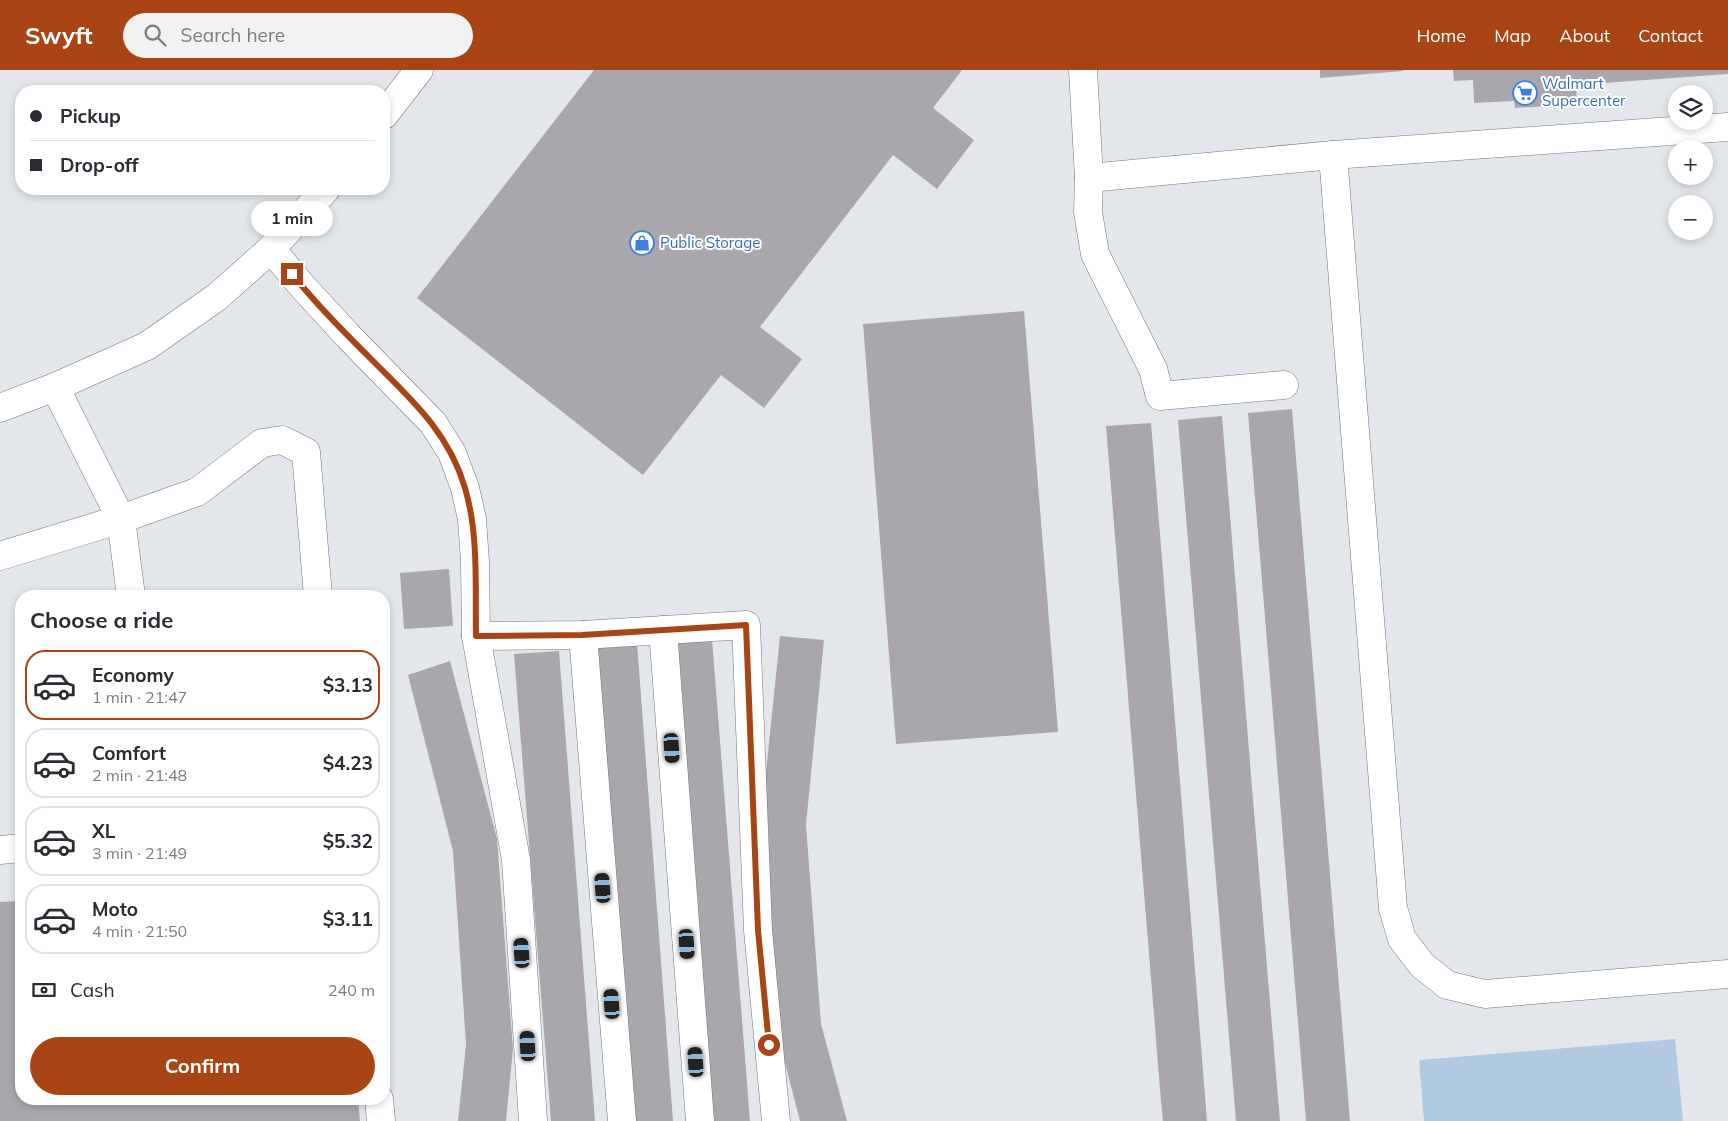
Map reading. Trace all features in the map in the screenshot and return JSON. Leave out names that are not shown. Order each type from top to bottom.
[{"type":"street","points":[[390,107],[419,70]]},
{"type":"street","points":[[1083,70],[1089,178],[1088,212],[1096,254],[1153,369],[1160,396],[1284,385]]},
{"type":"street","points":[[1089,178],[1333,155],[1728,127]]},
{"type":"street","points":[[1333,155],[1393,908],[1402,940],[1422,965],[1447,985],[1485,994],[1728,974]]},
{"type":"street","points":[[0,408],[55,387],[147,346],[217,297],[271,249],[320,195]]},
{"type":"street","points":[[271,249],[342,329],[433,423],[452,453],[465,488],[472,519],[475,562],[476,636],[516,860],[533,1121]]},
{"type":"street","points":[[55,387],[121,519],[129,590]]},
{"type":"street","points":[[0,556],[121,519],[197,492],[262,443],[282,440],[306,452],[318,590]]},
{"type":"street","points":[[476,636],[582,635],[746,625],[758,930],[776,1121]]},
{"type":"street","points":[[663,630],[700,1121]]},
{"type":"street","points":[[582,635],[622,1121]]},
{"type":"street","points":[[0,850],[15,849]]},
{"type":"street","points":[[380,1105],[381,1121]]},
{"type":"water","points":[[1675,1039],[1683,1121],[1424,1121],[1419,1060]]},
{"type":"building","name":"Public Storage","points":[[594,70],[962,70],[933,108],[974,140],[937,189],[893,155],[760,327],[802,359],[764,408],[721,375],[643,475],[417,298]]},
{"type":"building","points":[[1320,70],[1403,70],[1403,71],[1320,78]]},
{"type":"building","name":"Walmart Supercenter","points":[[1453,70],[1728,70],[1728,74],[1576,85],[1577,104],[1515,108],[1514,101],[1474,103],[1473,80],[1454,81]]},
{"type":"building","points":[[1024,311],[1058,732],[896,744],[863,324]]},
{"type":"building","points":[[1292,409],[1350,1121],[1306,1121],[1248,413]]},
{"type":"building","points":[[1222,416],[1280,1121],[1236,1121],[1178,420]]},
{"type":"building","points":[[1151,423],[1207,1121],[1163,1121],[1106,426]]},
{"type":"building","points":[[449,569],[453,626],[404,629],[400,573]]},
{"type":"building","points":[[780,636],[824,640],[806,825],[821,1024],[847,1121],[800,1121],[775,1024],[761,821]]},
{"type":"building","points":[[712,639],[750,1121],[707,1121],[669,642]]},
{"type":"building","points":[[637,643],[673,1121],[630,1121],[593,646]]},
{"type":"building","points":[[559,651],[595,1121],[551,1121],[514,654]]},
{"type":"building","points":[[450,661],[497,839],[513,1049],[506,1121],[458,1121],[466,1045],[453,851],[408,675]]},
{"type":"building","points":[[15,901],[15,1105],[359,1105],[360,1121],[0,1121],[0,902]]},
{"type":"place","name":"Walmart Supercenter","points":[[1525,93]]},
{"type":"place","name":"Public Storage","points":[[642,243]]},
{"type":"route","points":[[292,274],[348,336],[433,423],[452,453],[465,488],[472,519],[475,562],[476,636],[582,635],[746,625],[758,930],[769,1045]]}]
